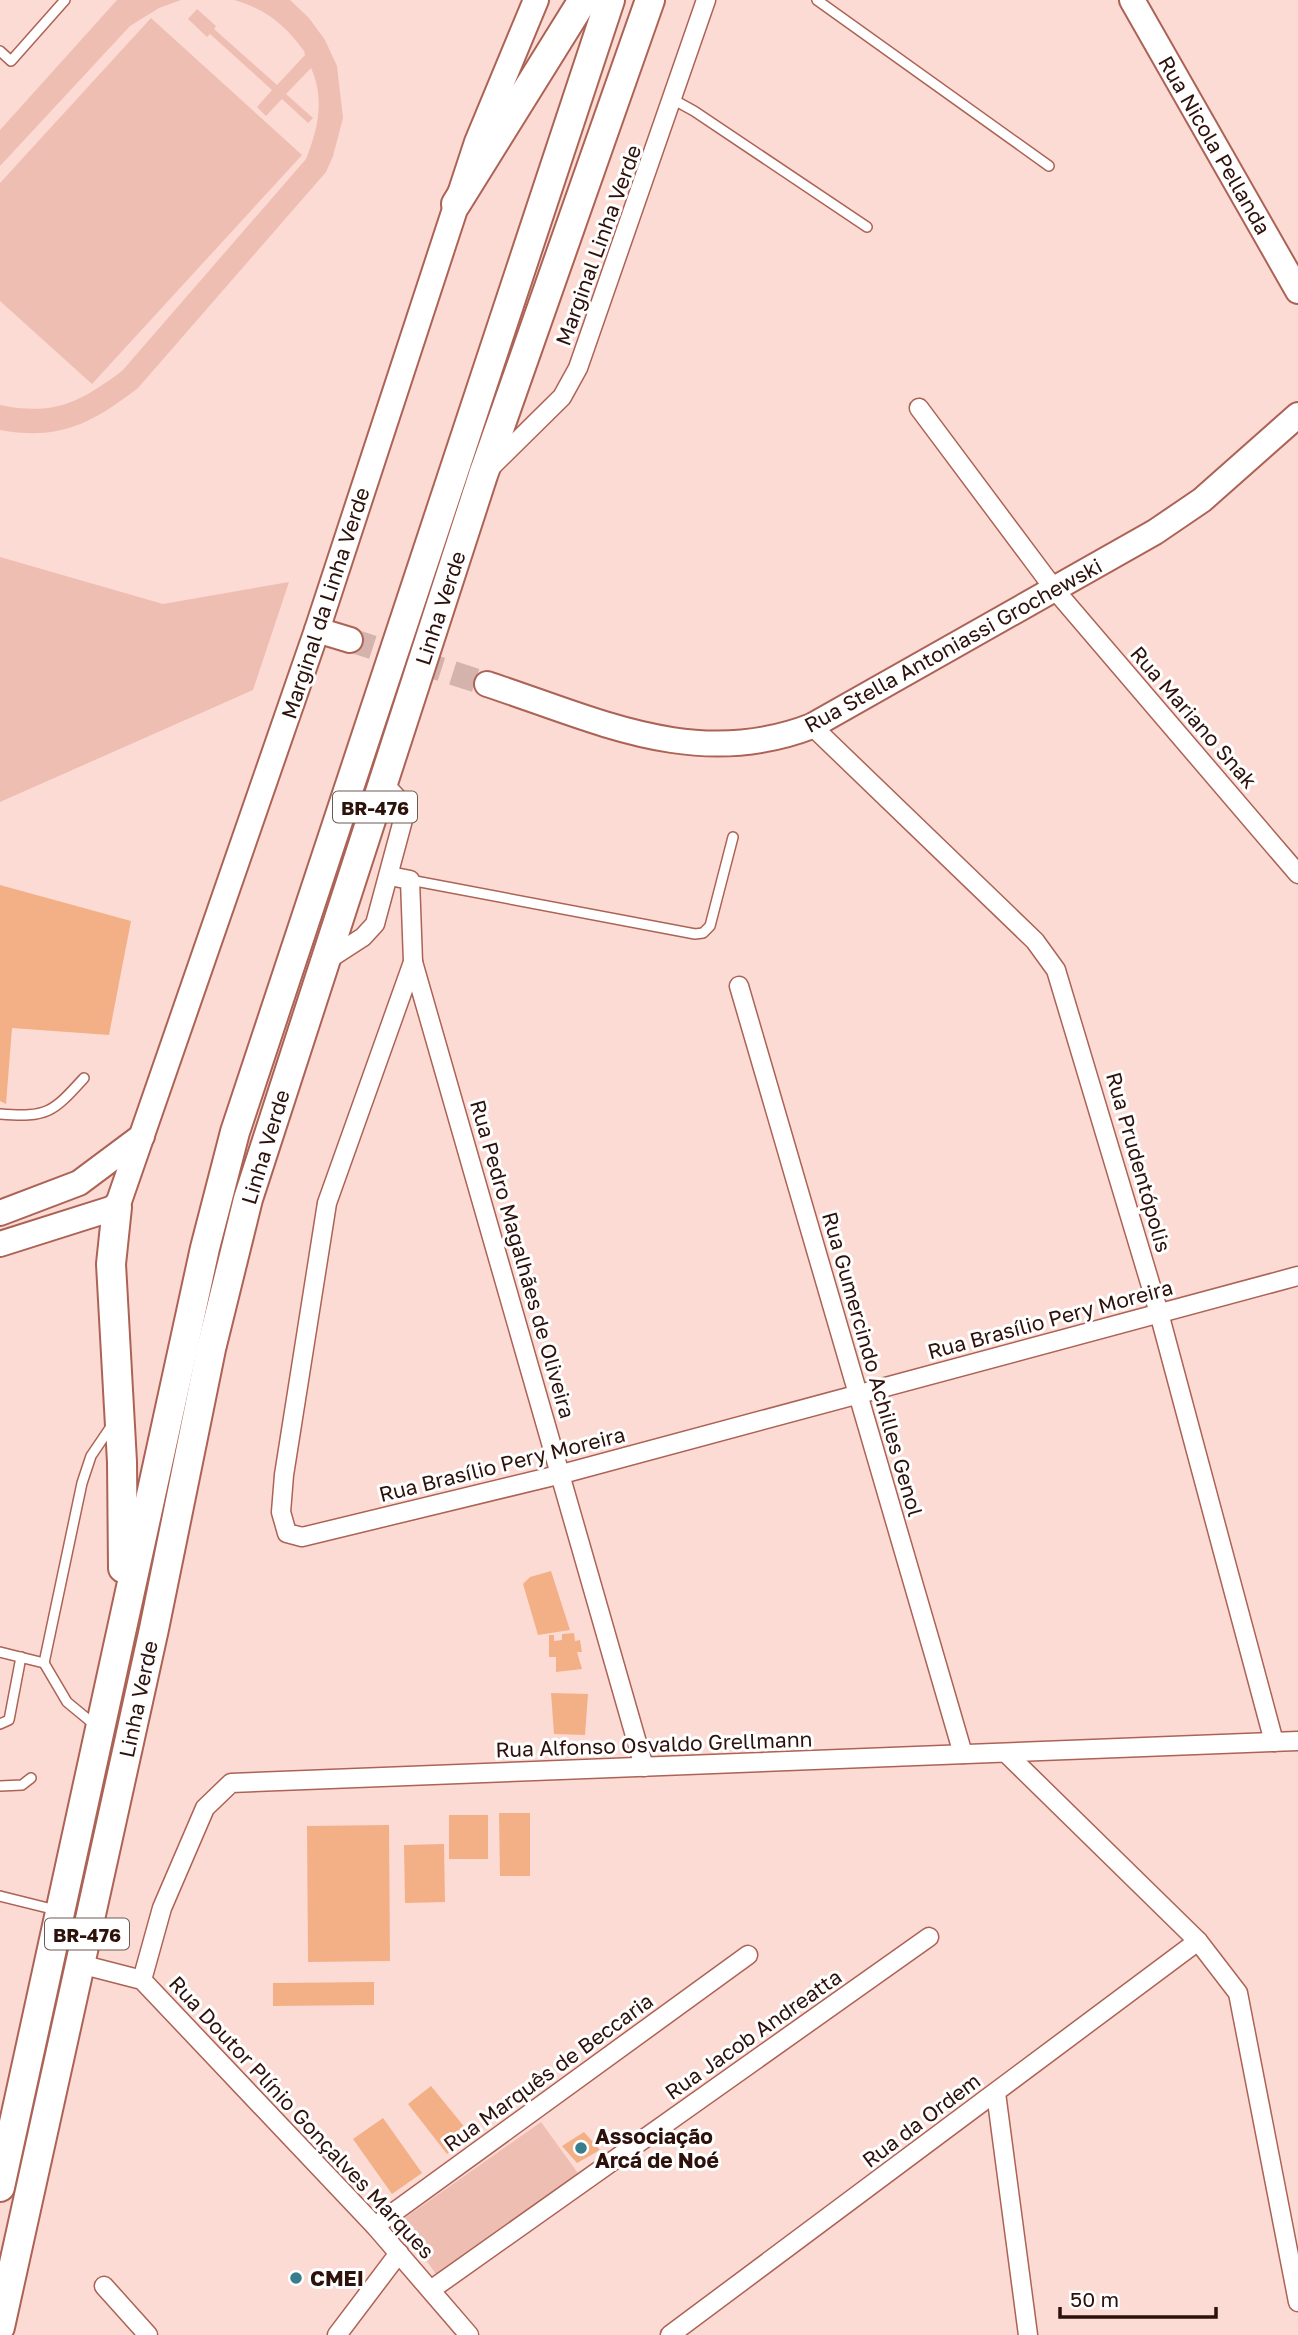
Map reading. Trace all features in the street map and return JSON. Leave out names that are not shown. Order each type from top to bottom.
[{"type":"highway","points":[[456,204],[583,0]]},
{"type":"highway","name":"Linha Verde","points":[[0,2187],[205,1248],[235,1132],[610,0]]},
{"type":"highway","name":"Linha Verde","points":[[0,2327],[228,1275],[271,1121],[484,475],[650,0]]},
{"type":"highway","points":[[117,1207],[111,1264],[120,1412],[123,1620]]},
{"type":"main road","name":"Marginal da Linha Verde","points":[[117,1207],[317,630],[477,142],[536,0]]},
{"type":"main road","name":"Rua Nicola Pellanda","points":[[1132,0],[1298,291]]},
{"type":"main road","name":"Rua Stella Antoniassi Grochewski","points":[[487,684],[664,741],[709,746],[778,739],[812,726],[1155,532],[1202,499],[1298,415]]},
{"type":"main road","points":[[317,630],[350,640]]},
{"type":"main road","points":[[0,1213],[79,1184],[143,1135]]},
{"type":"main road","points":[[0,1244],[117,1207]]},
{"type":"street","name":"Marginal Linha Verde","points":[[484,475],[562,397],[578,368],[674,100],[706,0]]},
{"type":"street","name":"Rua Mariano Snak","points":[[919,408],[1055,590],[1298,874]]},
{"type":"street","name":"Rua Prudentópolis","points":[[812,726],[1035,941],[1056,970],[1159,1313],[1274,1742]]},
{"type":"street","points":[[323,963],[363,937],[375,924],[390,876],[403,809],[398,799],[383,783]]},
{"type":"street","points":[[390,876],[410,880]]},
{"type":"street","name":"Rua Pedro Magalhães de Oliveira","points":[[410,880],[413,962],[644,1767]]},
{"type":"street","name":"Rua Brasílio Pery Moreira","points":[[413,962],[327,1203],[284,1475],[281,1512],[287,1532],[302,1537],[562,1474],[1298,1276]]},
{"type":"street","name":"Rua Gumercindo Achilles Genol","points":[[739,986],[963,1754]]},
{"type":"street","name":"Rua Alfonso Osvaldo Grellmann","points":[[142,1980],[162,1908],[205,1808],[231,1783],[1298,1741]]},
{"type":"street","points":[[1006,1753],[1198,1941],[1238,1993],[1298,2302]]},
{"type":"street","name":"Rua Jacob Andreatta","points":[[432,2289],[929,1937]]},
{"type":"street","name":"Rua da Ordem","points":[[670,2335],[1198,1941]]},
{"type":"street","name":"Rua Marquês de Beccaria","points":[[375,2226],[748,1955]]},
{"type":"street","name":"Rua Doutor Plínio Gonçalves Marques","points":[[80,1964],[142,1980],[375,2226],[469,2335]]},
{"type":"street","points":[[996,2093],[1028,2335]]},
{"type":"street","points":[[337,2335],[399,2253]]},
{"type":"street","points":[[104,2286],[148,2335]]},
{"type":"lane","points":[[0,51],[11,61],[65,0]]},
{"type":"lane","points":[[817,0],[1049,166]]},
{"type":"lane","points":[[674,100],[867,227]]},
{"type":"lane","points":[[410,880],[695,934],[703,933],[710,926],[733,837]]},
{"type":"lane","points":[[0,1114],[37,1115],[56,1109],[84,1078]]},
{"type":"lane","points":[[100,1729],[67,1702],[44,1663],[82,1483],[91,1455],[120,1412]]},
{"type":"lane","points":[[0,1652],[44,1663]]},
{"type":"lane","points":[[0,1724],[9,1720],[21,1657]]},
{"type":"lane","points":[[0,1786],[22,1785],[31,1778]]},
{"type":"lane","points":[[0,1896],[60,1910]]},
{"type":"shaded area","points":[[117,0],[181,0],[159,8],[130,26],[0,166],[0,130]]},
{"type":"shaded area","points":[[234,0],[290,0],[309,18],[325,40],[337,66],[343,118],[326,172],[138,388],[90,420],[58,431],[21,433],[0,430],[0,405],[51,408],[79,399],[122,371],[306,159],[314,136],[319,103],[311,68],[286,94],[313,118],[308,123],[282,99],[266,116],[257,107],[272,90],[210,34],[207,37],[188,19],[197,9],[216,26],[214,29],[277,85],[305,55],[304,51],[274,19],[256,8]]},
{"type":"shaded area","points":[[151,18],[302,155],[92,384],[0,301],[0,183]]},
{"type":"shaded area","points":[[0,557],[163,604],[289,582],[253,690],[0,802]]},
{"type":"shaded area","points":[[541,2122],[580,2176],[438,2277],[399,2222]]},
{"type":"building","points":[[0,885],[131,921],[109,1035],[12,1028],[6,1104],[0,1101]]},
{"type":"building","points":[[551,1571],[570,1630],[538,1635],[523,1584],[530,1577]]},
{"type":"building","points":[[574,1633],[575,1641],[580,1640],[582,1652],[577,1652],[582,1669],[556,1672],[556,1657],[549,1657],[549,1635],[554,1635],[554,1641],[562,1640],[562,1634]]},
{"type":"building","points":[[551,1693],[588,1694],[585,1735],[554,1734]]},
{"type":"building","points":[[499,1813],[530,1813],[530,1876],[500,1876]]},
{"type":"building","points":[[449,1815],[488,1815],[488,1859],[449,1859]]},
{"type":"building","points":[[389,1825],[390,1961],[308,1962],[307,1826]]},
{"type":"building","points":[[444,1844],[445,1902],[405,1903],[404,1845]]},
{"type":"building","points":[[374,1982],[374,2005],[273,2006],[273,1983]]},
{"type":"building","points":[[431,2086],[471,2135],[447,2154],[408,2104]]},
{"type":"building","points":[[383,2118],[422,2173],[392,2194],[353,2139]]},
{"type":"building","name":"Associação Arcá de Noé","points":[[584,2132],[600,2150],[577,2163],[562,2146]]},
{"type":"tunnel","points":[[350,640],[487,684]]},
{"type":"place","name":"Associação Arcá de Noé","points":[[581,2148]]},
{"type":"place","name":"CMEI","points":[[296,2278]]}]
